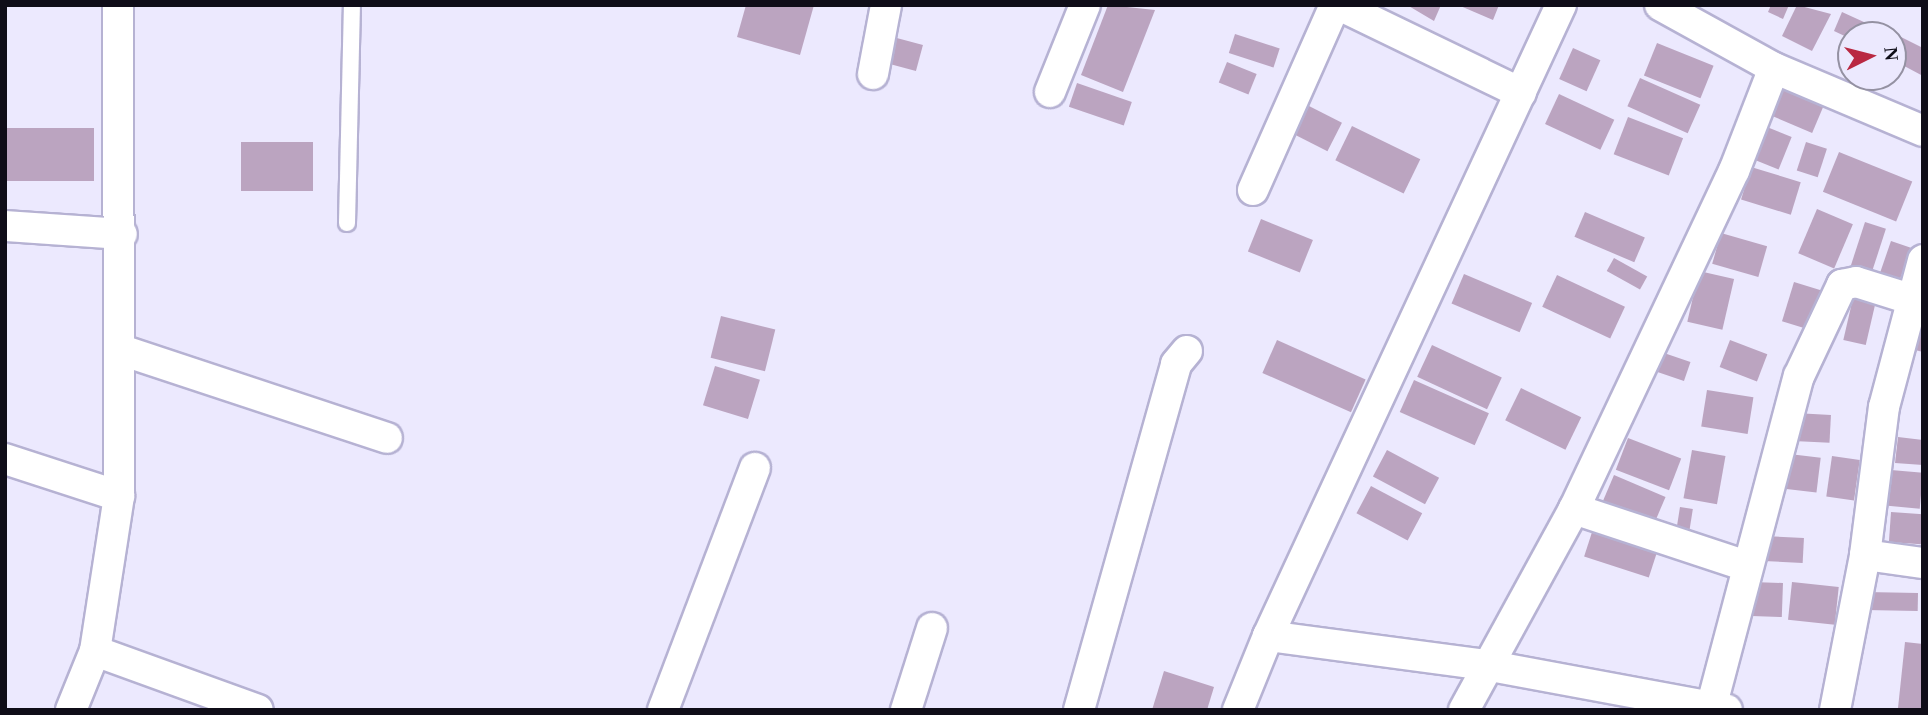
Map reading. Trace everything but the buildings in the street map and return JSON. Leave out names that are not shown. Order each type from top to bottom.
[{"type":"street","points":[[71,710],[95,651],[119,496],[122,234],[118,5]]},
{"type":"street","points":[[873,74],[887,5]]},
{"type":"street","points":[[1050,92],[1085,5]]},
{"type":"street","points":[[1253,190],[1337,5],[1521,93]]},
{"type":"street","points":[[1238,710],[1268,636],[1561,5]]},
{"type":"street","points":[[1660,5],[1774,68],[1923,131]]},
{"type":"street","points":[[1464,710],[1485,665],[1574,509],[1734,171],[1774,68]]},
{"type":"street","points":[[5,226],[122,234]]},
{"type":"street","points":[[1835,710],[1865,555],[1884,407],[1918,302],[1923,260]]},
{"type":"street","points":[[1268,636],[1485,665],[1704,708],[1799,376],[1842,285],[1856,282],[1918,302]]},
{"type":"street","points":[[121,350],[387,438]]},
{"type":"street","points":[[1079,710],[1176,364],[1186,351]]},
{"type":"street","points":[[5,459],[119,496]]},
{"type":"street","points":[[663,710],[755,468]]},
{"type":"street","points":[[1574,509],[1746,566]]},
{"type":"street","points":[[1865,555],[1923,563]]},
{"type":"street","points":[[906,710],[932,628]]},
{"type":"street","points":[[95,651],[258,710]]},
{"type":"lane","points":[[347,223],[352,5]]}]
